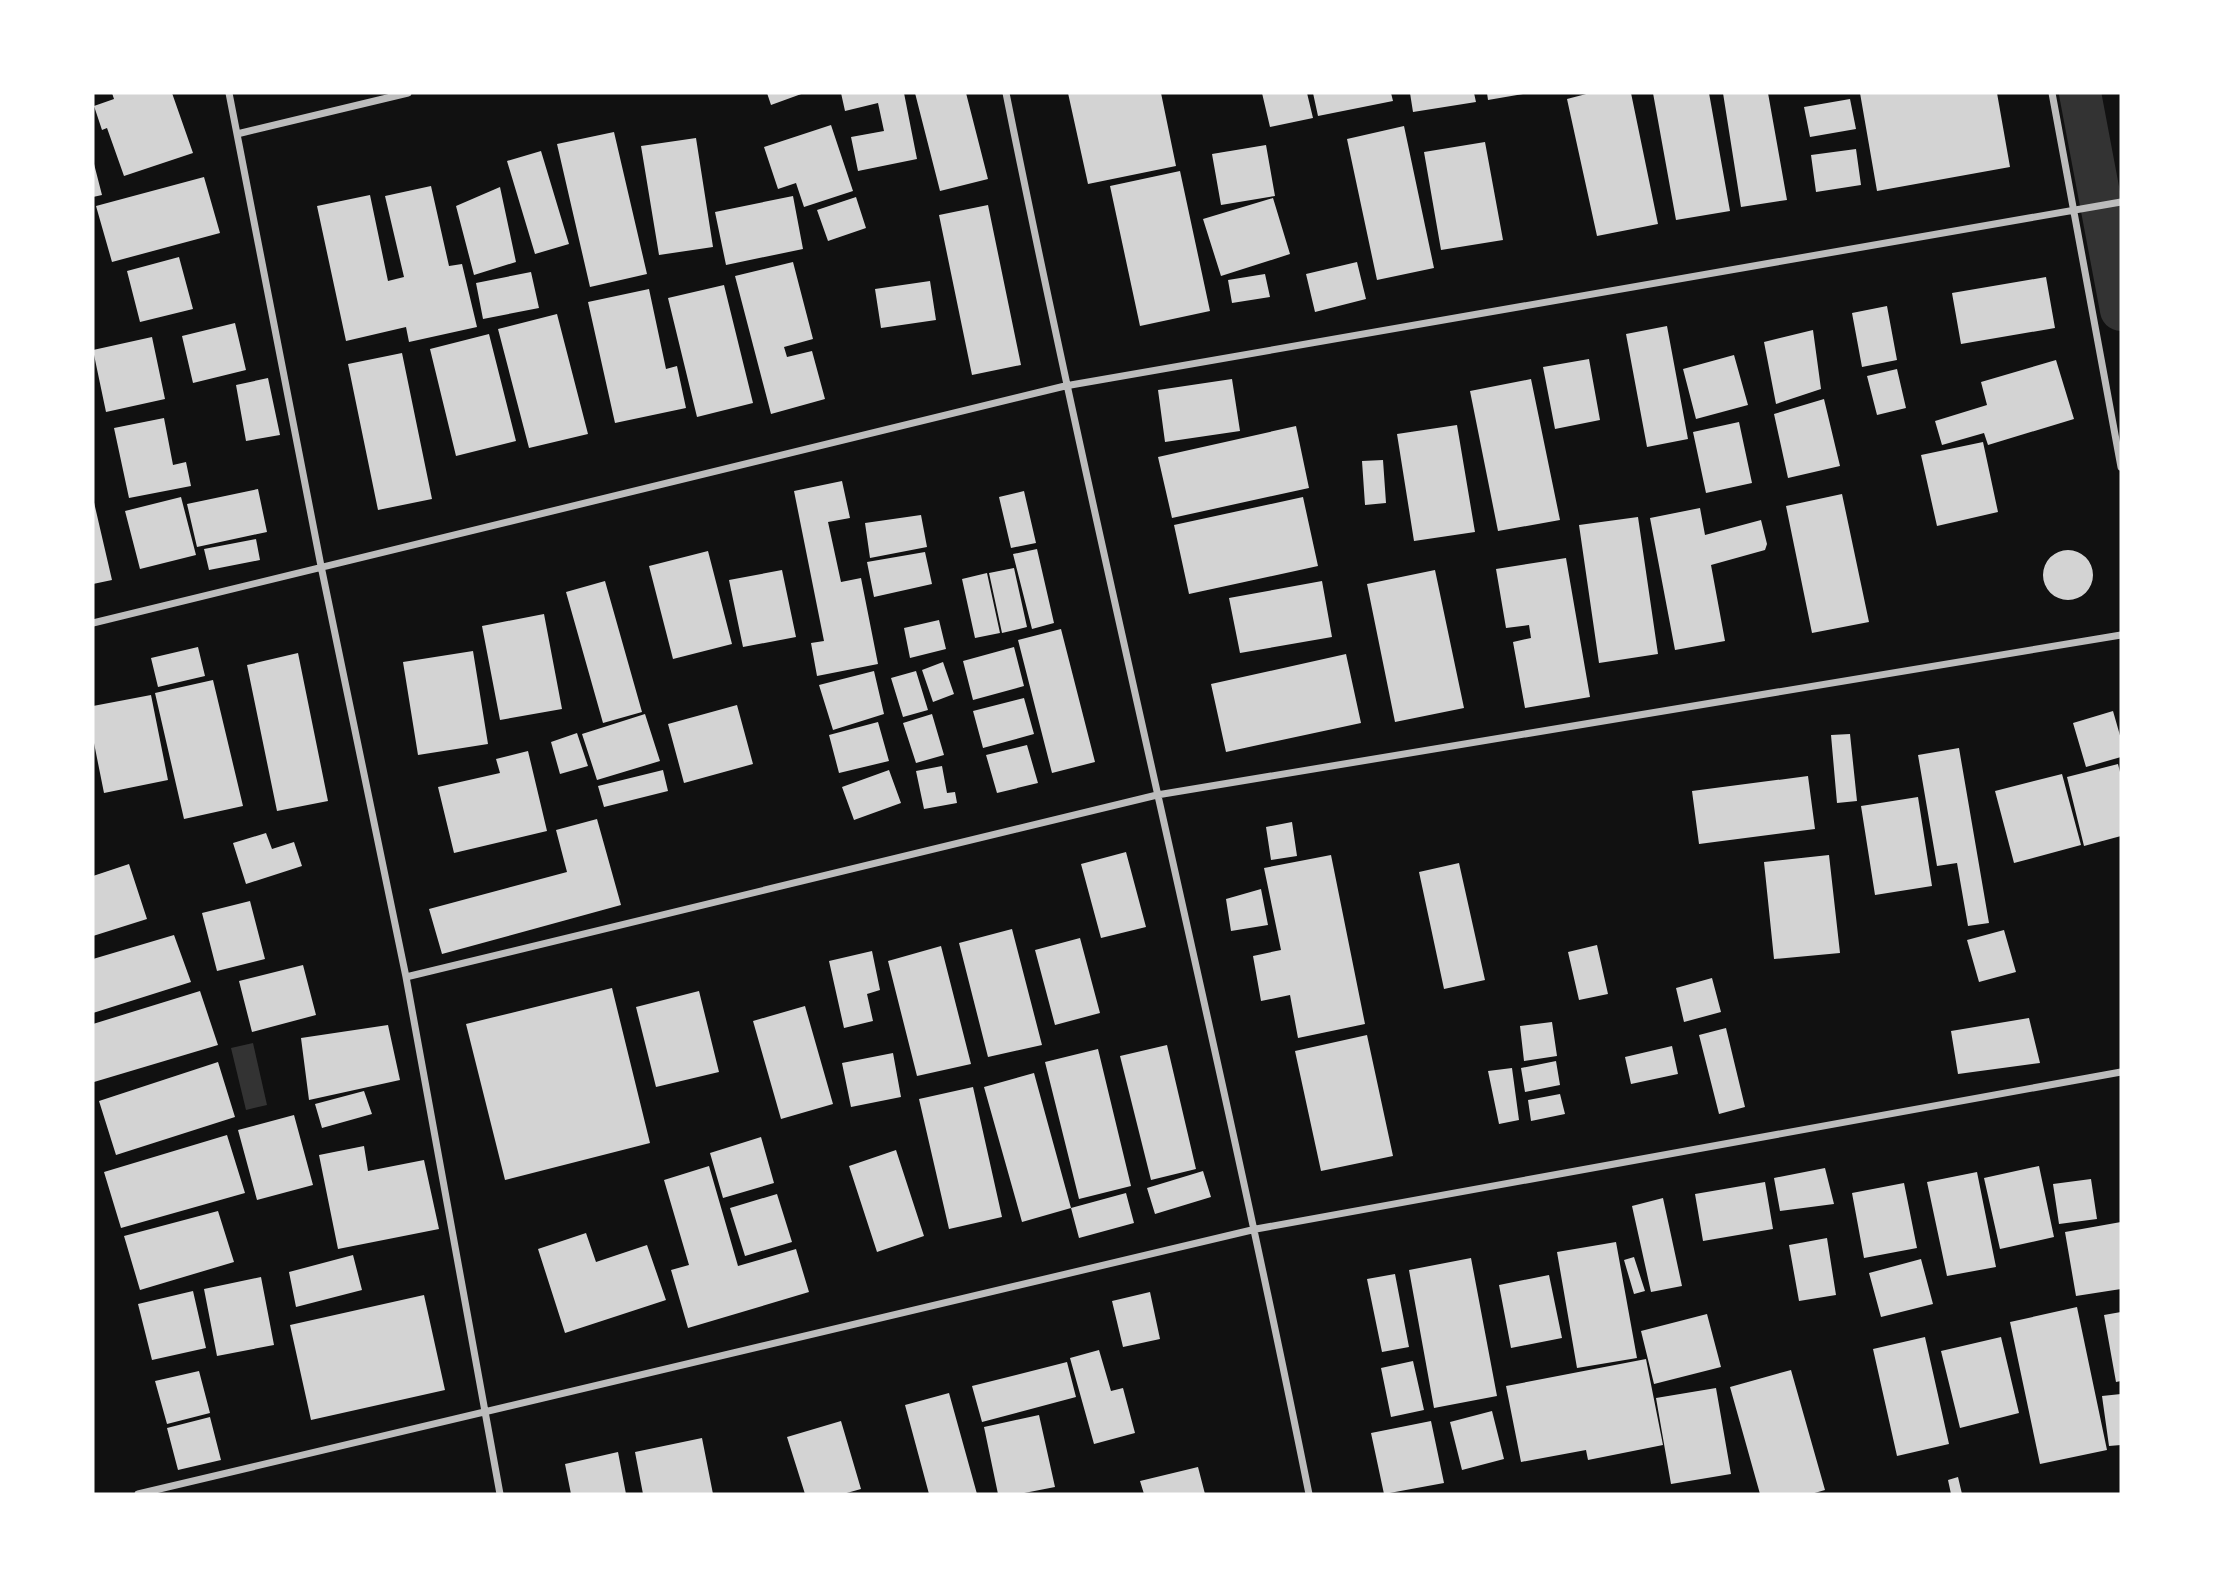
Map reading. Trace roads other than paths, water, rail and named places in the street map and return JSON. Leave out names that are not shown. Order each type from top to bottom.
[{"type":"street","points":[[229,93],[321,566],[406,977],[500,1494]]},
{"type":"street","points":[[237,134],[408,93]]},
{"type":"street","points":[[1006,93],[1065,386],[1256,1229],[1310,1494]]},
{"type":"street","points":[[2052,93],[2121,467]]},
{"type":"street","points":[[93,623],[1065,386],[2121,202]]},
{"type":"street","points":[[406,977],[1157,795],[2121,635]]},
{"type":"street","points":[[138,1494],[1256,1229],[2121,1072]]},
{"type":"waterway","points":[[2080,93],[2121,310]]}]
